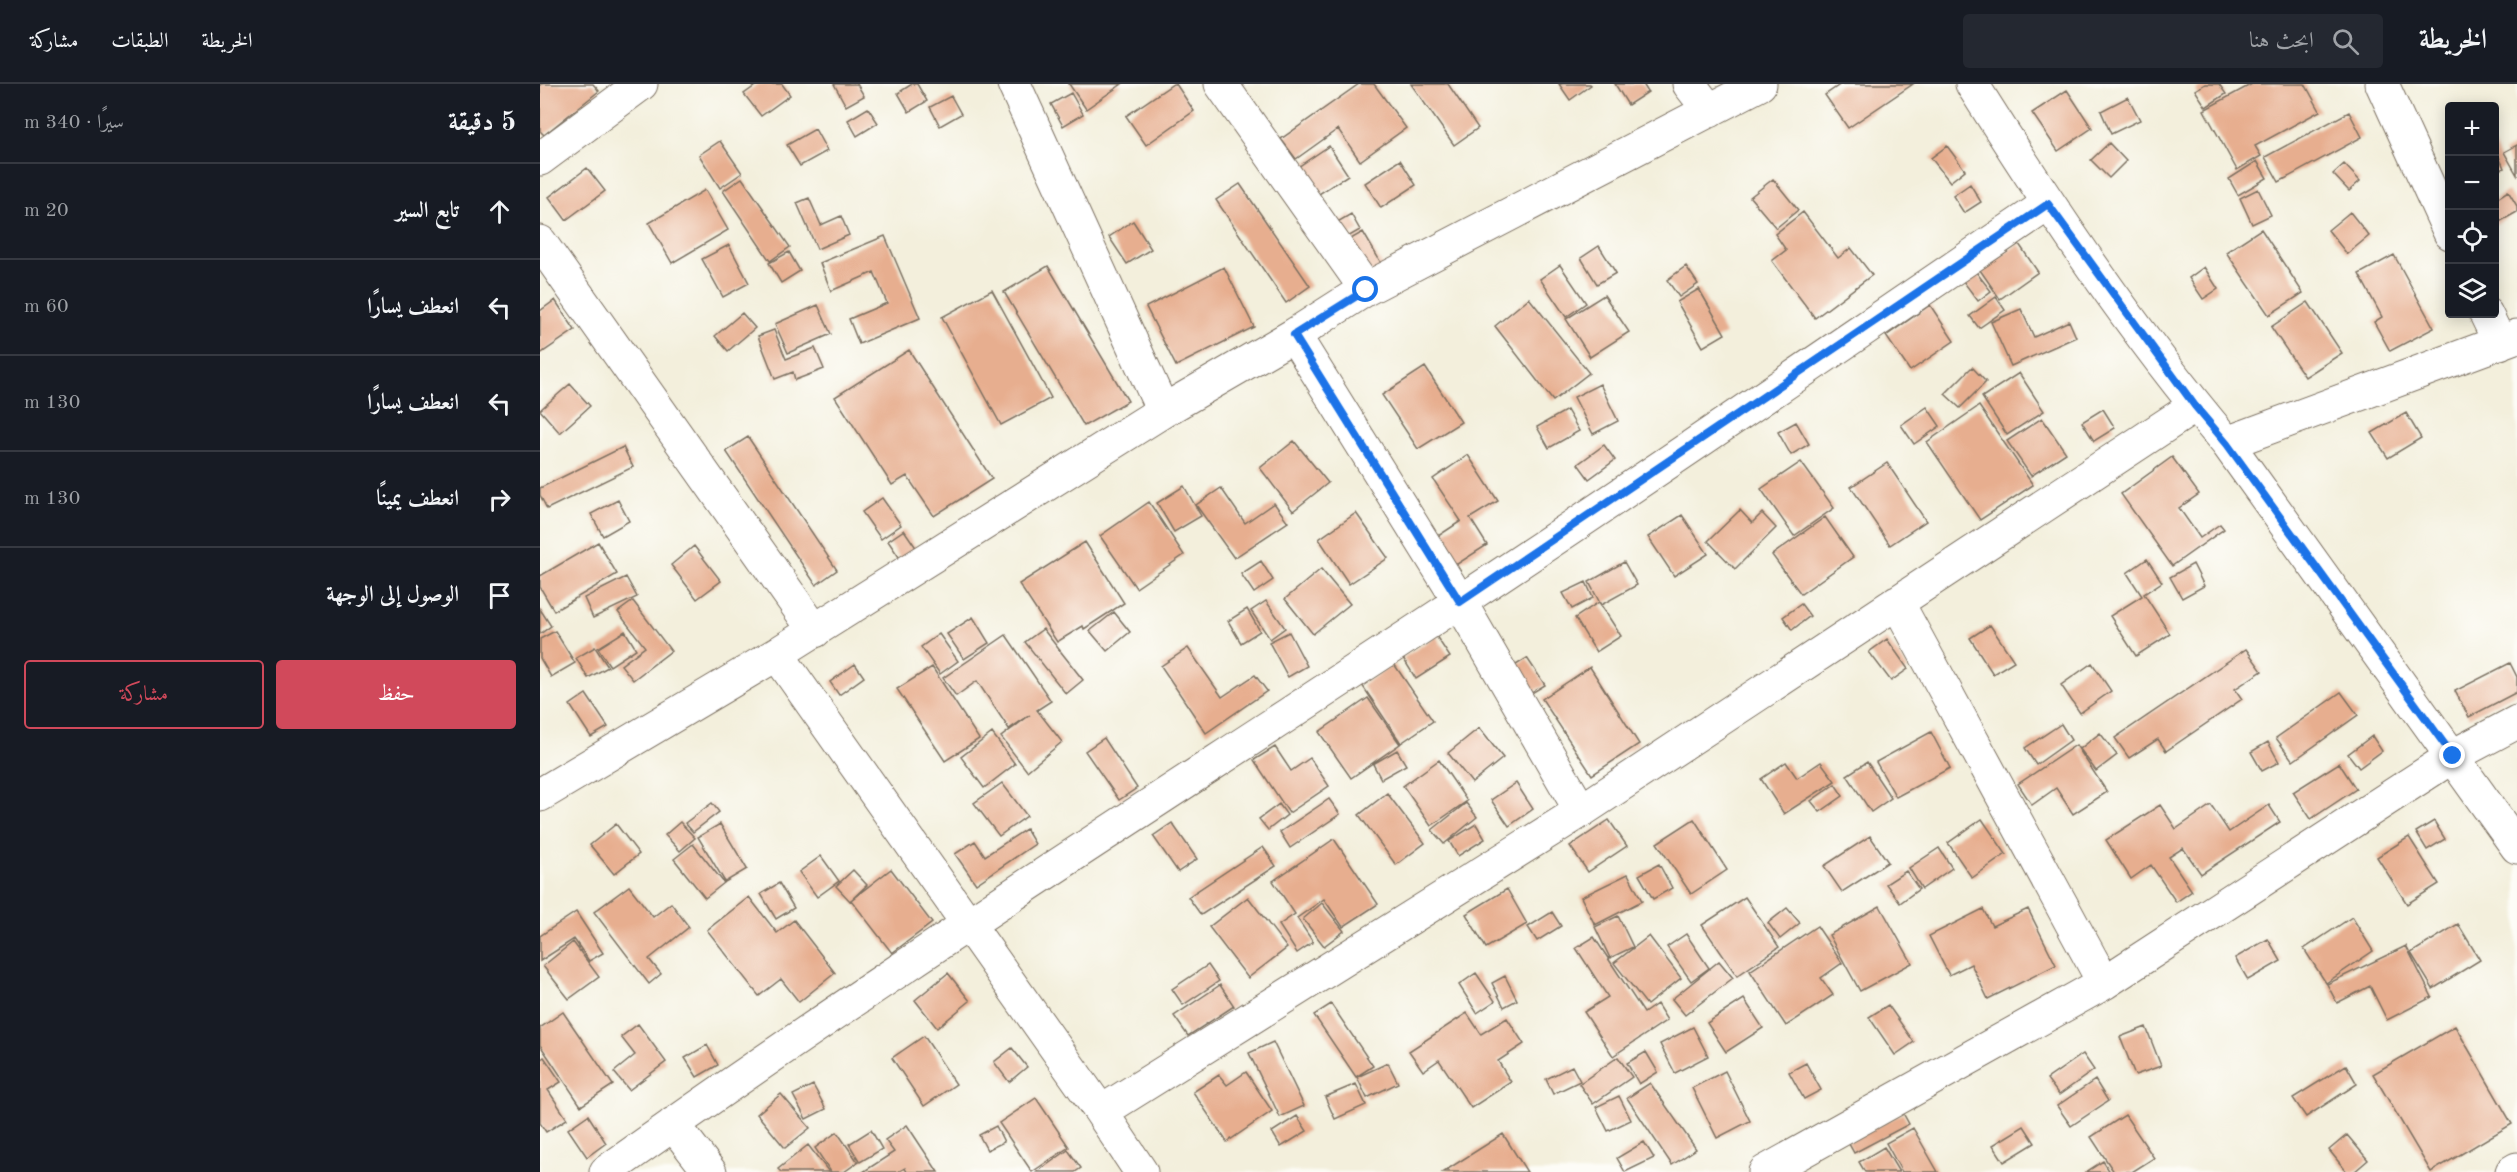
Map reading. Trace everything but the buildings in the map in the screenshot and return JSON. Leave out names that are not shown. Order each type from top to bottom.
[{"type":"street","points":[[540,159],[641,84]]},
{"type":"street","points":[[1014,84],[1163,411]]},
{"type":"street","points":[[1221,84],[1366,290]]},
{"type":"street","points":[[1689,84],[1710,111]]},
{"type":"street","points":[[540,795],[815,631],[1163,411],[1366,290],[1760,84]]},
{"type":"street","points":[[1972,84],[2048,204],[2195,406],[2227,444],[2517,847]]},
{"type":"street","points":[[2382,84],[2445,222]]},
{"type":"street","points":[[606,1172],[673,1124],[967,926],[1460,602],[2048,204]]},
{"type":"street","points":[[540,242],[815,631]]},
{"type":"street","points":[[2227,444],[2508,340],[2489,318]]},
{"type":"street","points":[[1294,335],[1460,602],[1581,811]]},
{"type":"street","points":[[1101,1112],[1581,811],[2195,406]]},
{"type":"street","points":[[1897,602],[2104,982]]},
{"type":"street","points":[[777,654],[1141,1172]]},
{"type":"street","points":[[1765,1172],[2104,982],[2453,756],[2517,722]]},
{"type":"street","points":[[673,1124],[710,1172]]},
{"type":"street","points":[[2512,1172],[2517,1169]]},
{"type":"route","points":[[1366,290],[1294,335],[1460,602],[2048,204],[2195,406],[2227,444],[2453,756]]}]
